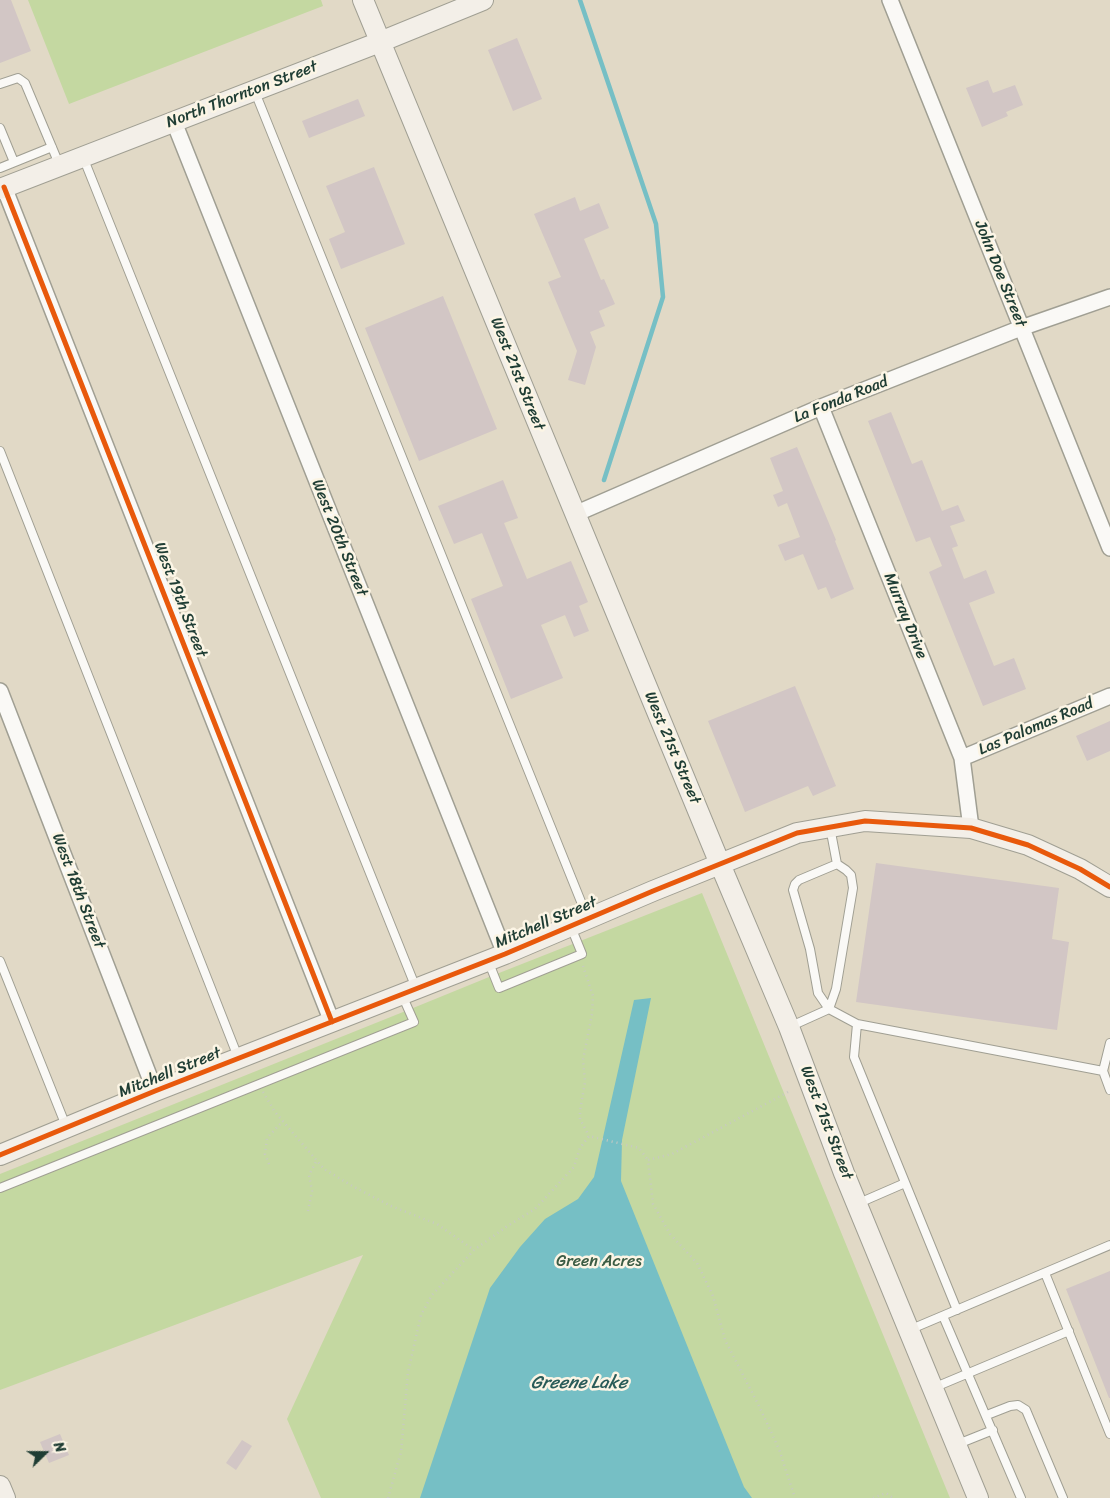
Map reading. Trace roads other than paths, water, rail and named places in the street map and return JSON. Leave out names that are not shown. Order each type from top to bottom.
[{"type":"street","name":"West 21st Street","points":[[363,0],[789,1027],[857,1204],[978,1498]]},
{"type":"street","name":"North Thornton Street","points":[[2,188],[380,42],[483,0]]},
{"type":"street","name":"John Doe Street","points":[[890,0],[1110,548]]},
{"type":"street","name":"West 20th Street","points":[[174,122],[496,957]]},
{"type":"street","name":"West 19th Street","points":[[2,188],[332,1022]]},
{"type":"street","name":"La Fonda Road","points":[[575,514],[821,408],[1021,328],[1110,296]]},
{"type":"street","name":"Murray Drive","points":[[821,408],[962,758],[971,828]]},
{"type":"street","name":"West 18th Street","points":[[0,691],[155,1091]]},
{"type":"street","name":"Las Palomas Road","points":[[962,758],[1110,696]]},
{"type":"street","name":"Mitchell Street","points":[[0,1155],[155,1091],[496,957],[797,834],[864,821],[971,828],[1028,846],[1080,869],[1110,887]]},
{"type":"street","points":[[0,1486],[5,1498]]},
{"type":"lane","points":[[0,84],[18,78],[25,83],[60,166]]},
{"type":"lane","points":[[254,90],[579,922],[582,954],[579,956],[499,988],[496,957]]},
{"type":"lane","points":[[0,128],[14,162]]},
{"type":"lane","points":[[0,168],[52,147]]},
{"type":"lane","points":[[0,1188],[414,1022],[409,992],[83,157]]},
{"type":"lane","points":[[0,451],[239,1059]]},
{"type":"lane","points":[[789,1027],[829,1009],[836,989],[853,888],[851,875],[837,864],[830,827]]},
{"type":"lane","points":[[837,864],[799,880],[794,884],[810,949],[818,993],[829,1009],[857,1024],[1103,1071]]},
{"type":"lane","points":[[0,961],[66,1128]]},
{"type":"lane","points":[[857,1024],[854,1057],[957,1310]]},
{"type":"lane","points":[[1110,1043],[1103,1071],[1110,1090]]},
{"type":"lane","points":[[857,1204],[905,1183]]},
{"type":"lane","points":[[909,1330],[1110,1245]]},
{"type":"lane","points":[[1045,1273],[1110,1434]]},
{"type":"lane","points":[[944,1316],[1021,1498]]},
{"type":"lane","points":[[933,1388],[1069,1332]]},
{"type":"lane","points":[[987,1416],[1010,1406],[1018,1405],[1026,1410],[1063,1498]]},
{"type":"lane","points":[[956,1445],[993,1430]]},
{"type":"water","name":"Greene Lake","points":[[651,998],[622,1140],[621,1181],[744,1487],[752,1498],[420,1498],[490,1288],[520,1247],[545,1219],[578,1199],[594,1177],[634,1000]]},
{"type":"waterway","points":[[580,0],[656,224],[663,297],[604,480]]},
{"type":"park label","name":"Green Acres","points":[[599,1262]]}]
